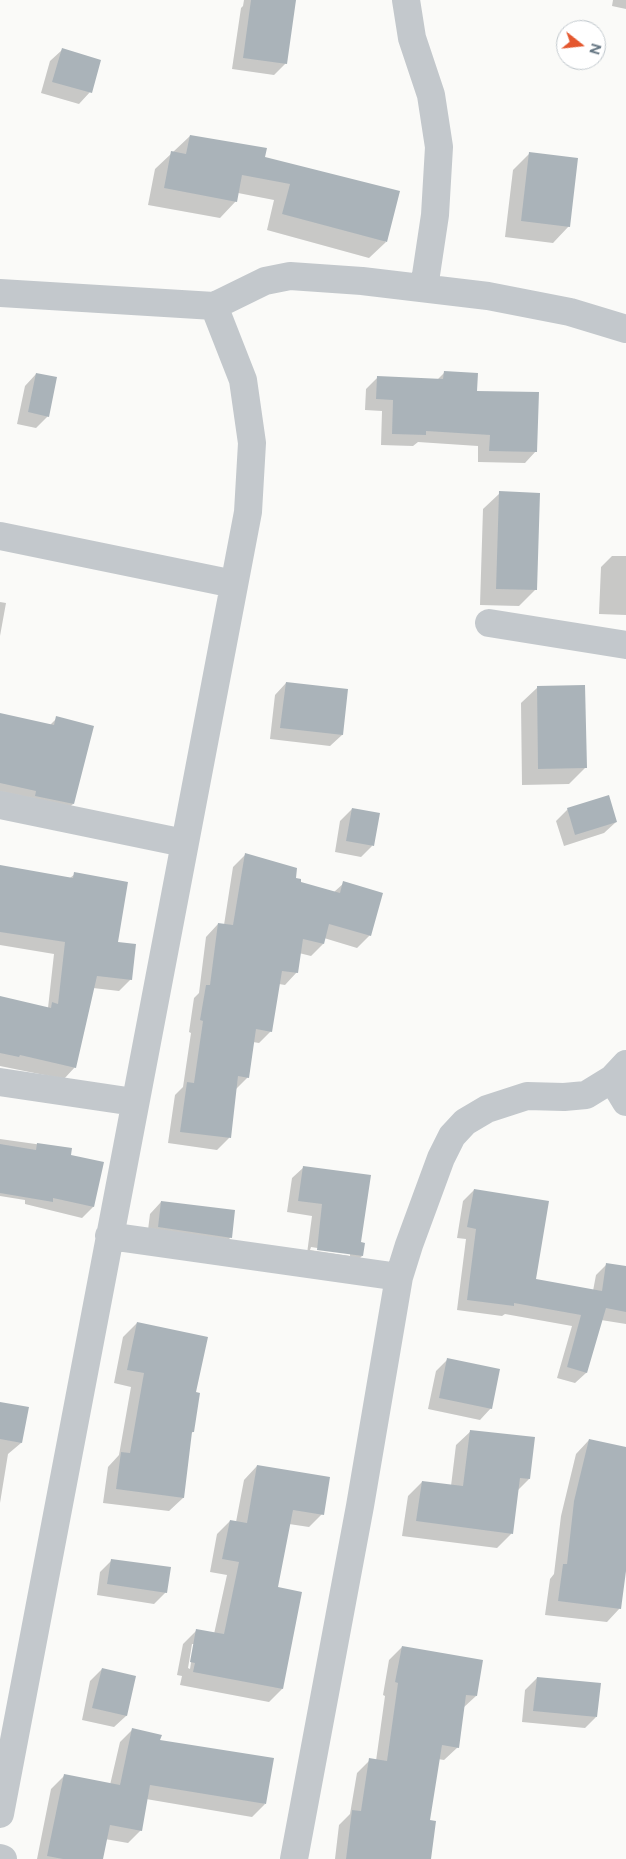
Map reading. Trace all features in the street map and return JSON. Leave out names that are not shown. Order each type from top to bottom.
[{"type":"street","points":[[406,0],[412,38],[431,95],[439,147],[435,214],[424,288]]},
{"type":"street","points":[[0,293],[214,306],[264,281],[290,276],[424,288],[488,296],[570,312],[626,329]]},
{"type":"street","points":[[0,1814],[134,1102],[248,512],[252,444],[243,380],[214,306]]},
{"type":"street","points":[[0,536],[234,584]]},
{"type":"street","points":[[489,623],[626,645]]},
{"type":"street","points":[[0,805],[184,843]]},
{"type":"street","points":[[294,1859],[360,1506],[400,1277],[409,1245],[440,1158],[452,1136],[465,1122],[487,1109],[527,1096],[564,1097],[586,1095],[619,1071],[626,1102]]},
{"type":"street","points":[[0,1082],[134,1102]]},
{"type":"street","points":[[109,1236],[400,1277]]},
{"type":"building","points":[[251,0],[296,0],[287,64],[243,58]]},
{"type":"building","points":[[62,48],[101,60],[92,93],[52,82]]},
{"type":"building","points":[[190,135],[267,148],[265,157],[400,191],[387,242],[282,214],[290,184],[242,175],[237,202],[164,188],[171,151],[186,154]]},
{"type":"building","points":[[529,152],[578,158],[570,227],[521,221]]},
{"type":"building","points":[[444,371],[478,373],[477,391],[539,392],[537,452],[489,451],[490,435],[426,431],[426,435],[392,434],[393,400],[376,399],[377,376],[443,379]]},
{"type":"building","points":[[36,373],[57,377],[49,417],[28,412]]},
{"type":"building","points":[[499,491],[540,493],[537,590],[496,589]]},
{"type":"building","points":[[286,682],[348,689],[343,735],[280,728]]},
{"type":"building","points":[[585,685],[587,768],[538,769],[537,686]]},
{"type":"building","points":[[0,713],[54,725],[56,716],[94,726],[74,804],[35,796],[36,791],[0,783]]},
{"type":"building","points":[[609,795],[617,822],[575,835],[567,808]]},
{"type":"building","points":[[352,808],[380,813],[374,846],[346,841]]},
{"type":"building","points":[[245,853],[297,868],[296,878],[301,879],[301,882],[340,893],[343,881],[383,893],[371,936],[329,924],[324,944],[303,939],[298,973],[282,971],[272,1032],[256,1029],[249,1078],[238,1076],[231,1138],[180,1132],[187,1082],[194,1083],[203,1021],[200,1020],[206,985],[210,985],[218,923],[233,925]]},
{"type":"building","points":[[0,865],[73,878],[74,872],[128,882],[118,942],[136,944],[132,980],[97,976],[76,1068],[20,1055],[19,1057],[0,1053],[0,996],[51,1008],[52,1002],[58,1004],[65,942],[0,932]]},
{"type":"building","points":[[37,1143],[72,1148],[71,1155],[104,1162],[94,1207],[53,1198],[53,1202],[0,1193],[0,1144],[36,1150]]},
{"type":"building","points":[[303,1166],[371,1175],[361,1242],[365,1243],[363,1256],[317,1250],[322,1204],[298,1201]]},
{"type":"building","points":[[474,1189],[549,1201],[536,1279],[602,1291],[606,1263],[626,1266],[626,1312],[606,1308],[587,1373],[567,1367],[581,1315],[514,1303],[514,1306],[467,1300],[476,1229],[467,1227]]},
{"type":"building","points":[[161,1201],[235,1210],[232,1238],[158,1227]]},
{"type":"building","points":[[137,1322],[208,1337],[196,1392],[200,1393],[194,1432],[192,1432],[184,1498],[116,1489],[121,1452],[130,1453],[144,1373],[127,1370]]},
{"type":"building","points":[[447,1358],[500,1369],[492,1409],[439,1398]]},
{"type":"building","points":[[0,1402],[29,1407],[22,1443],[0,1439]]},
{"type":"building","points":[[470,1430],[535,1437],[530,1479],[520,1478],[513,1534],[416,1521],[422,1481],[463,1486]]},
{"type":"building","points":[[589,1439],[626,1447],[626,1571],[621,1609],[558,1601],[563,1564],[567,1564],[574,1501]]},
{"type":"building","points":[[257,1465],[330,1477],[324,1515],[293,1510],[278,1587],[302,1592],[283,1689],[193,1672],[195,1663],[190,1662],[196,1629],[224,1634],[239,1562],[222,1559],[230,1520],[247,1523]]},
{"type":"building","points":[[111,1559],[171,1567],[167,1593],[107,1584]]},
{"type":"building","points":[[402,1646],[483,1660],[477,1696],[466,1695],[459,1748],[442,1745],[430,1820],[436,1821],[431,1859],[346,1859],[352,1810],[361,1811],[369,1758],[387,1761],[398,1683],[395,1682]]},
{"type":"building","points":[[102,1668],[136,1676],[127,1716],[92,1708]]},
{"type":"building","points":[[537,1677],[601,1683],[597,1717],[533,1711]]},
{"type":"building","points":[[132,1728],[162,1735],[160,1740],[274,1758],[266,1804],[150,1785],[142,1831],[110,1825],[103,1859],[63,1859],[47,1856],[64,1774],[120,1785]]}]
